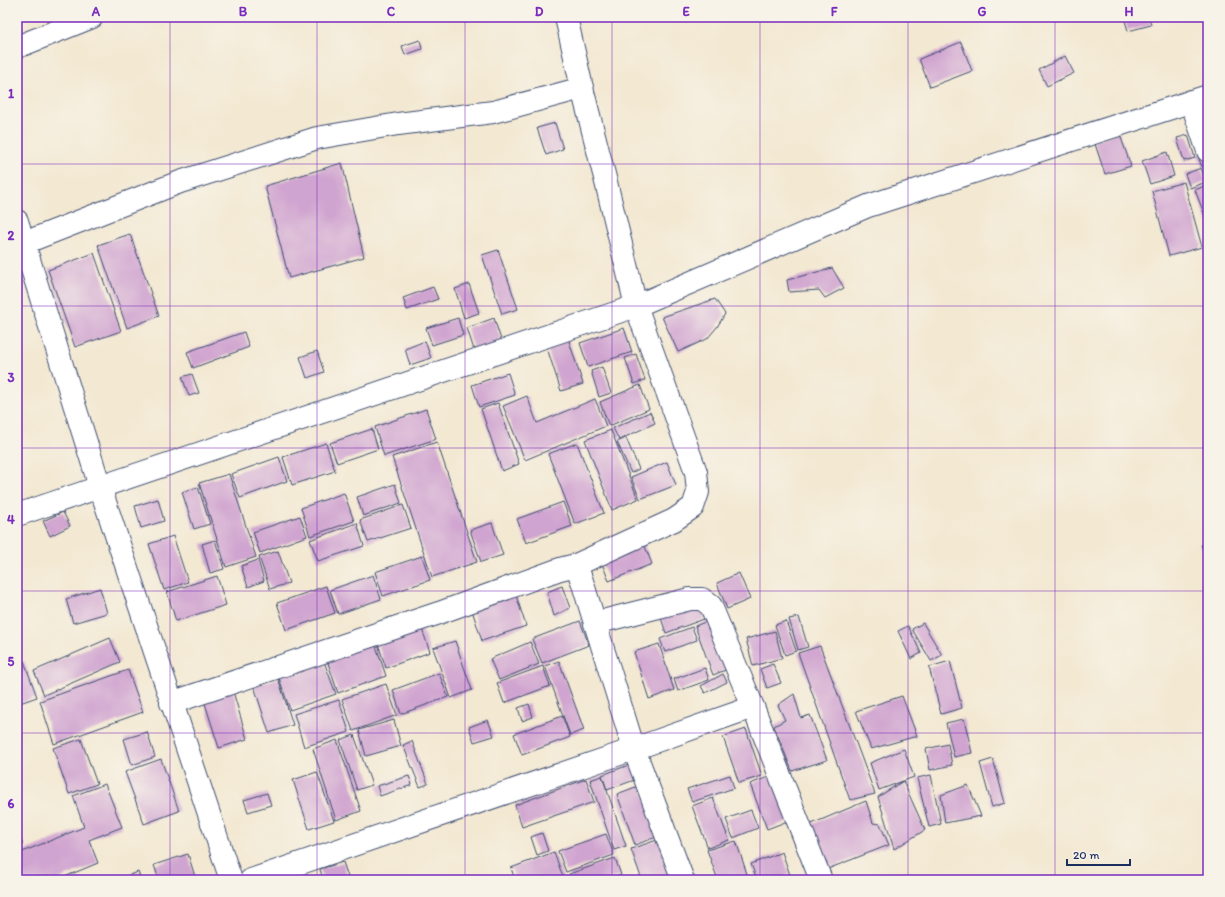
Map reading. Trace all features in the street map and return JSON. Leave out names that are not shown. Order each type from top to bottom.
[{"type":"street","points":[[17,47],[92,17]]},
{"type":"street","points":[[171,703],[439,613],[560,569],[576,565],[674,520],[693,507],[698,492],[696,472],[636,306],[566,17]]},
{"type":"street","points":[[24,243],[180,182],[317,138],[398,124],[493,112],[582,88]]},
{"type":"street","points":[[17,514],[636,306],[868,206],[1199,99],[1208,151]]},
{"type":"street","points":[[17,221],[100,487],[231,880]]},
{"type":"street","points":[[576,565],[634,749],[683,880]]},
{"type":"street","points":[[595,623],[690,599],[702,599],[712,606],[821,880]]},
{"type":"street","points":[[251,880],[753,707]]},
{"type":"building","points":[[1124,17],[1149,17],[1151,25],[1128,31]]},
{"type":"building","points":[[420,40],[422,49],[405,55],[402,46]]},
{"type":"building","points":[[961,42],[972,71],[930,87],[919,59]]},
{"type":"building","points":[[1065,56],[1074,73],[1047,86],[1039,70]]},
{"type":"building","points":[[555,123],[563,149],[546,155],[537,128]]},
{"type":"building","points":[[1119,132],[1131,166],[1105,174],[1094,141]]},
{"type":"building","points":[[1188,135],[1195,158],[1184,161],[1177,138]]},
{"type":"building","points":[[1167,152],[1174,176],[1150,184],[1142,161]]},
{"type":"building","points":[[1203,152],[1208,165],[1202,167],[1197,154]]},
{"type":"building","points":[[342,163],[364,257],[289,278],[265,186]]},
{"type":"building","points":[[1201,168],[1206,182],[1190,188],[1185,174]]},
{"type":"building","points":[[1184,182],[1202,247],[1169,256],[1152,191]]},
{"type":"building","points":[[1207,185],[1208,186],[1208,224],[1195,190]]},
{"type":"building","points":[[130,234],[159,316],[127,328],[98,245]]},
{"type":"building","points":[[498,250],[518,309],[502,314],[482,255]]},
{"type":"building","points":[[94,253],[121,331],[75,347],[48,270]]},
{"type":"building","points":[[832,268],[844,288],[825,298],[819,290],[789,292],[787,280]]},
{"type":"building","points":[[469,284],[479,313],[464,318],[455,289]]},
{"type":"building","points":[[433,287],[438,299],[407,310],[403,298]]},
{"type":"building","points":[[715,299],[725,314],[717,327],[707,339],[678,352],[662,317]]},
{"type":"building","points":[[458,318],[463,335],[432,345],[426,328]]},
{"type":"building","points":[[494,318],[502,343],[475,353],[467,328]]},
{"type":"building","points":[[624,328],[632,352],[588,367],[580,343]]},
{"type":"building","points":[[244,332],[249,347],[193,368],[187,352]]},
{"type":"building","points":[[568,338],[583,384],[561,391],[546,345]]},
{"type":"building","points":[[425,341],[431,358],[410,365],[405,349]]},
{"type":"building","points":[[317,351],[324,372],[307,378],[300,357]]},
{"type":"building","points":[[636,354],[645,380],[634,384],[625,358]]},
{"type":"building","points":[[602,367],[611,393],[599,397],[591,371]]},
{"type":"building","points":[[508,373],[515,395],[479,407],[472,385]]},
{"type":"building","points":[[192,374],[199,393],[189,396],[182,377]]},
{"type":"building","points":[[640,385],[649,409],[609,426],[600,402]]},
{"type":"building","points":[[527,396],[537,423],[595,399],[606,426],[525,460],[503,406]]},
{"type":"building","points":[[498,403],[519,464],[502,471],[481,409]]},
{"type":"building","points":[[426,409],[436,439],[384,456],[375,427]]},
{"type":"building","points":[[650,412],[655,423],[619,440],[613,428]]},
{"type":"building","points":[[372,429],[378,449],[337,463],[330,443]]},
{"type":"building","points":[[611,430],[638,499],[612,510],[585,440]]},
{"type":"building","points":[[626,438],[639,469],[631,473],[617,442]]},
{"type":"building","points":[[437,442],[477,562],[432,577],[392,457]]},
{"type":"building","points":[[326,443],[335,471],[292,485],[283,457]]},
{"type":"building","points":[[577,443],[604,513],[575,524],[548,454]]},
{"type":"building","points":[[279,457],[287,481],[240,498],[231,474]]},
{"type":"building","points":[[667,462],[676,485],[640,499],[631,477]]},
{"type":"building","points":[[229,474],[256,557],[226,567],[199,483]]},
{"type":"building","points":[[395,484],[401,503],[363,516],[357,497]]},
{"type":"building","points":[[198,487],[210,524],[194,529],[182,492]]},
{"type":"building","points":[[344,493],[354,521],[310,536],[301,508]]},
{"type":"building","points":[[158,499],[164,521],[141,528],[135,506]]},
{"type":"building","points":[[563,502],[572,526],[526,543],[517,519]]},
{"type":"building","points":[[403,505],[411,528],[368,542],[360,520]]},
{"type":"building","points":[[63,512],[70,526],[50,536],[43,521]]},
{"type":"building","points":[[300,516],[307,536],[260,553],[253,532]]},
{"type":"building","points":[[357,523],[364,546],[318,561],[310,540]]},
{"type":"building","points":[[492,523],[503,555],[481,562],[470,530]]},
{"type":"building","points":[[173,536],[188,582],[164,590],[149,544]]},
{"type":"building","points":[[642,539],[652,564],[609,581],[599,556]]},
{"type":"building","points":[[215,540],[224,569],[210,573],[202,544]]},
{"type":"building","points":[[1208,541],[1208,558],[1201,545]]},
{"type":"building","points":[[278,551],[289,583],[270,589],[259,557]]},
{"type":"building","points":[[422,556],[430,580],[383,596],[375,572]]},
{"type":"building","points":[[258,560],[264,581],[248,587],[241,566]]},
{"type":"building","points":[[739,573],[750,599],[727,609],[717,583]]},
{"type":"building","points":[[373,575],[381,599],[338,614],[330,590]]},
{"type":"building","points":[[217,576],[226,605],[176,621],[167,592]]},
{"type":"building","points":[[326,586],[335,613],[286,630],[277,603]]},
{"type":"building","points":[[562,586],[570,608],[554,616],[547,592]]},
{"type":"building","points":[[100,588],[107,613],[73,623],[66,599]]},
{"type":"building","points":[[515,592],[526,626],[482,641],[471,607]]},
{"type":"building","points":[[698,602],[704,619],[666,633],[660,615]]},
{"type":"building","points":[[799,617],[808,647],[798,650],[789,619]]},
{"type":"building","points":[[715,618],[733,667],[713,675],[695,626]]},
{"type":"building","points":[[580,621],[589,645],[542,663],[532,639]]},
{"type":"building","points":[[786,621],[796,651],[785,655],[775,625]]},
{"type":"building","points":[[923,623],[942,655],[931,661],[912,629]]},
{"type":"building","points":[[421,626],[430,652],[386,668],[377,641]]},
{"type":"building","points":[[908,626],[921,653],[911,659],[898,631]]},
{"type":"building","points":[[692,627],[697,640],[665,652],[660,639]]},
{"type":"building","points":[[775,631],[782,658],[753,666],[746,639]]},
{"type":"building","points":[[17,636],[22,649],[17,650]]},
{"type":"building","points":[[110,638],[120,662],[44,695],[34,671]]},
{"type":"building","points":[[374,640],[386,676],[338,693],[326,657]]},
{"type":"building","points":[[455,641],[472,690],[451,698],[433,648]]},
{"type":"building","points":[[530,642],[539,664],[499,680],[490,659]]},
{"type":"building","points":[[659,644],[674,690],[649,699],[634,652]]},
{"type":"building","points":[[820,646],[875,794],[850,800],[798,653]]},
{"type":"building","points":[[323,659],[336,694],[290,710],[278,675]]},
{"type":"building","points":[[24,661],[37,697],[17,704],[17,663]]},
{"type":"building","points":[[559,661],[584,730],[570,735],[545,666]]},
{"type":"building","points":[[950,661],[962,708],[941,714],[929,667]]},
{"type":"building","points":[[773,664],[781,683],[767,688],[760,669]]},
{"type":"building","points":[[543,666],[550,686],[504,703],[497,683]]},
{"type":"building","points":[[705,668],[709,680],[678,691],[674,679]]},
{"type":"building","points":[[128,670],[143,712],[54,744],[40,701]]},
{"type":"building","points":[[439,673],[448,697],[401,714],[393,690]]},
{"type":"building","points":[[723,674],[727,682],[705,693],[701,686]]},
{"type":"building","points":[[278,678],[293,725],[269,733],[254,686]]},
{"type":"building","points":[[386,684],[397,715],[353,731],[342,699]]},
{"type":"building","points":[[232,688],[247,739],[219,748],[203,697]]},
{"type":"building","points":[[794,694],[801,718],[810,715],[827,760],[792,771],[774,726],[785,720],[778,705]]},
{"type":"building","points":[[902,696],[917,736],[871,749],[856,711]]},
{"type":"building","points":[[339,700],[349,732],[304,747],[294,714]]},
{"type":"building","points":[[529,704],[533,717],[522,721],[518,708]]},
{"type":"building","points":[[562,716],[570,737],[522,755],[514,734]]},
{"type":"building","points":[[964,719],[972,753],[954,757],[946,723]]},
{"type":"building","points":[[394,720],[401,746],[366,756],[359,730]]},
{"type":"building","points":[[488,720],[494,736],[474,742],[469,727]]},
{"type":"building","points":[[746,729],[762,776],[739,783],[723,737]]},
{"type":"building","points":[[147,732],[155,757],[132,765],[124,739]]},
{"type":"building","points":[[354,735],[372,785],[357,790],[340,740]]},
{"type":"building","points":[[81,739],[97,784],[69,794],[53,748]]},
{"type":"building","points":[[337,740],[361,811],[336,820],[313,749]]},
{"type":"building","points":[[412,741],[428,784],[420,787],[403,745]]},
{"type":"building","points":[[948,744],[952,765],[930,770],[926,749]]},
{"type":"building","points":[[904,749],[914,777],[879,790],[870,763]]},
{"type":"building","points":[[161,759],[179,811],[144,824],[125,772]]},
{"type":"building","points":[[993,759],[1005,803],[992,807],[980,763]]},
{"type":"building","points":[[634,763],[640,778],[607,790],[602,775]]},
{"type":"building","points":[[317,772],[334,821],[309,829],[293,780]]},
{"type":"building","points":[[776,774],[793,819],[767,829],[750,784]]},
{"type":"building","points":[[730,775],[734,788],[692,802],[687,789]]},
{"type":"building","points":[[931,775],[941,824],[929,827],[917,778]]},
{"type":"building","points":[[409,776],[412,785],[380,796],[377,786]]},
{"type":"building","points":[[602,776],[626,846],[614,850],[590,780]]},
{"type":"building","points":[[586,779],[594,802],[522,827],[515,805]]},
{"type":"building","points":[[903,781],[925,830],[894,849],[878,797]]},
{"type":"building","points":[[105,784],[122,827],[89,840],[98,863],[57,880],[17,880],[17,854],[84,827],[73,796]]},
{"type":"building","points":[[641,785],[659,836],[635,845],[617,794]]},
{"type":"building","points":[[968,785],[981,816],[945,823],[941,795]]},
{"type":"building","points":[[267,793],[271,805],[248,812],[244,800]]},
{"type":"building","points":[[713,798],[729,840],[708,848],[692,806]]},
{"type":"building","points":[[866,801],[873,823],[880,824],[889,845],[825,870],[809,825]]},
{"type":"building","points":[[751,810],[758,828],[733,838],[726,819]]},
{"type":"building","points":[[17,830],[23,844],[17,847]]},
{"type":"building","points":[[542,833],[548,851],[537,855],[531,837]]},
{"type":"building","points":[[606,834],[614,855],[566,872],[558,851]]},
{"type":"building","points":[[660,839],[674,880],[642,880],[631,849]]},
{"type":"building","points":[[736,841],[749,880],[718,880],[707,850]]},
{"type":"building","points":[[554,852],[563,877],[554,880],[515,880],[511,868]]},
{"type":"building","points":[[782,852],[790,875],[776,880],[757,880],[751,864]]},
{"type":"building","points":[[188,854],[196,880],[159,880],[154,865]]},
{"type":"building","points":[[615,858],[621,875],[607,880],[571,880],[569,874]]},
{"type":"building","points":[[343,862],[349,880],[323,880],[320,869]]},
{"type":"building","points":[[138,872],[141,880],[117,880]]}]
